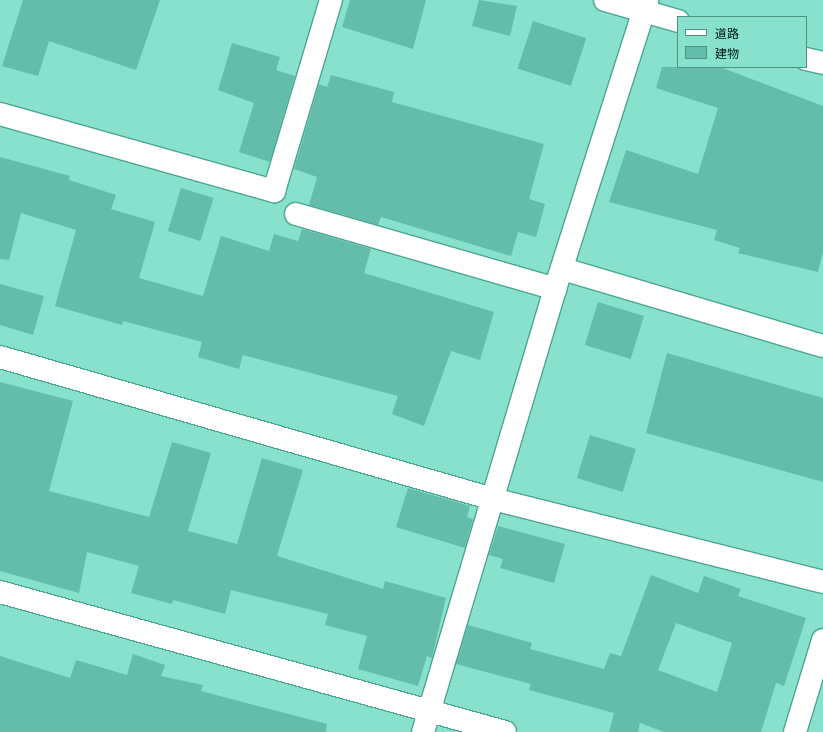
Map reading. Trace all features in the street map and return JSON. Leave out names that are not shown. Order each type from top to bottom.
[{"type":"street","points":[[0,114],[274,191],[331,0]]},
{"type":"street","points":[[605,0],[646,6],[677,21]]},
{"type":"street","points":[[423,732],[555,289],[563,269],[646,6]]},
{"type":"street","points":[[807,58],[823,64]]},
{"type":"street","points":[[296,214],[555,289]]},
{"type":"street","points":[[563,269],[823,346]]},
{"type":"street","points":[[0,357],[493,499],[823,582]]},
{"type":"street","points":[[0,592],[505,732]]},
{"type":"street","points":[[795,732],[823,640]]},
{"type":"building","points":[[23,0],[160,0],[136,70],[49,41],[38,76],[2,66]]},
{"type":"building","points":[[350,0],[426,0],[413,49],[342,27]]},
{"type":"building","points":[[479,0],[517,6],[510,36],[472,26]]},
{"type":"building","points":[[533,21],[586,38],[571,86],[518,69]]},
{"type":"building","points":[[232,43],[280,57],[276,70],[295,76],[270,162],[239,152],[254,103],[218,90]]},
{"type":"building","points":[[662,67],[723,68],[823,106],[823,252],[818,272],[738,253],[740,248],[714,240],[717,230],[609,202],[626,150],[698,174],[718,108],[656,88]]},
{"type":"building","points":[[331,75],[394,92],[392,102],[544,144],[529,199],[545,204],[536,237],[518,232],[511,256],[381,217],[378,225],[309,205],[317,177],[294,169],[319,84],[327,87]]},
{"type":"building","points":[[0,157],[70,176],[69,180],[116,195],[111,209],[155,222],[139,278],[203,296],[221,236],[269,251],[274,234],[298,241],[302,229],[371,249],[364,273],[494,312],[480,360],[451,351],[424,426],[392,414],[398,396],[243,355],[239,369],[198,357],[202,342],[123,321],[122,325],[55,306],[76,230],[21,213],[9,260],[0,259]]},
{"type":"building","points":[[181,188],[214,198],[200,241],[168,231]]},
{"type":"building","points":[[0,284],[44,296],[33,335],[0,325]]},
{"type":"building","points":[[598,302],[644,316],[631,359],[585,345]]},
{"type":"building","points":[[667,353],[823,398],[823,482],[646,433]]},
{"type":"building","points":[[0,382],[73,401],[49,491],[149,517],[172,442],[211,453],[188,531],[237,544],[262,458],[303,470],[277,556],[383,589],[385,581],[446,598],[432,658],[427,656],[418,686],[358,669],[367,636],[325,625],[328,614],[231,590],[225,614],[173,600],[172,604],[131,593],[139,566],[87,552],[79,593],[0,571]]},
{"type":"building","points":[[590,435],[636,449],[623,492],[577,478]]},
{"type":"building","points":[[408,488],[470,506],[467,517],[473,519],[465,548],[396,527]]},
{"type":"building","points":[[498,526],[565,544],[554,583],[500,568],[503,559],[489,555]]},
{"type":"building","points":[[651,575],[698,593],[704,576],[741,589],[738,596],[806,618],[784,686],[776,683],[761,732],[664,732],[640,723],[638,732],[609,732],[614,713],[529,690],[531,684],[456,664],[468,625],[532,643],[530,649],[604,669],[610,653],[621,656]],"holes":[[[676,623],[732,643],[717,692],[658,670]]]},
{"type":"building","points":[[133,654],[165,665],[161,676],[203,685],[201,691],[327,724],[326,732],[0,732],[0,656],[70,678],[76,660],[127,675]]}]
